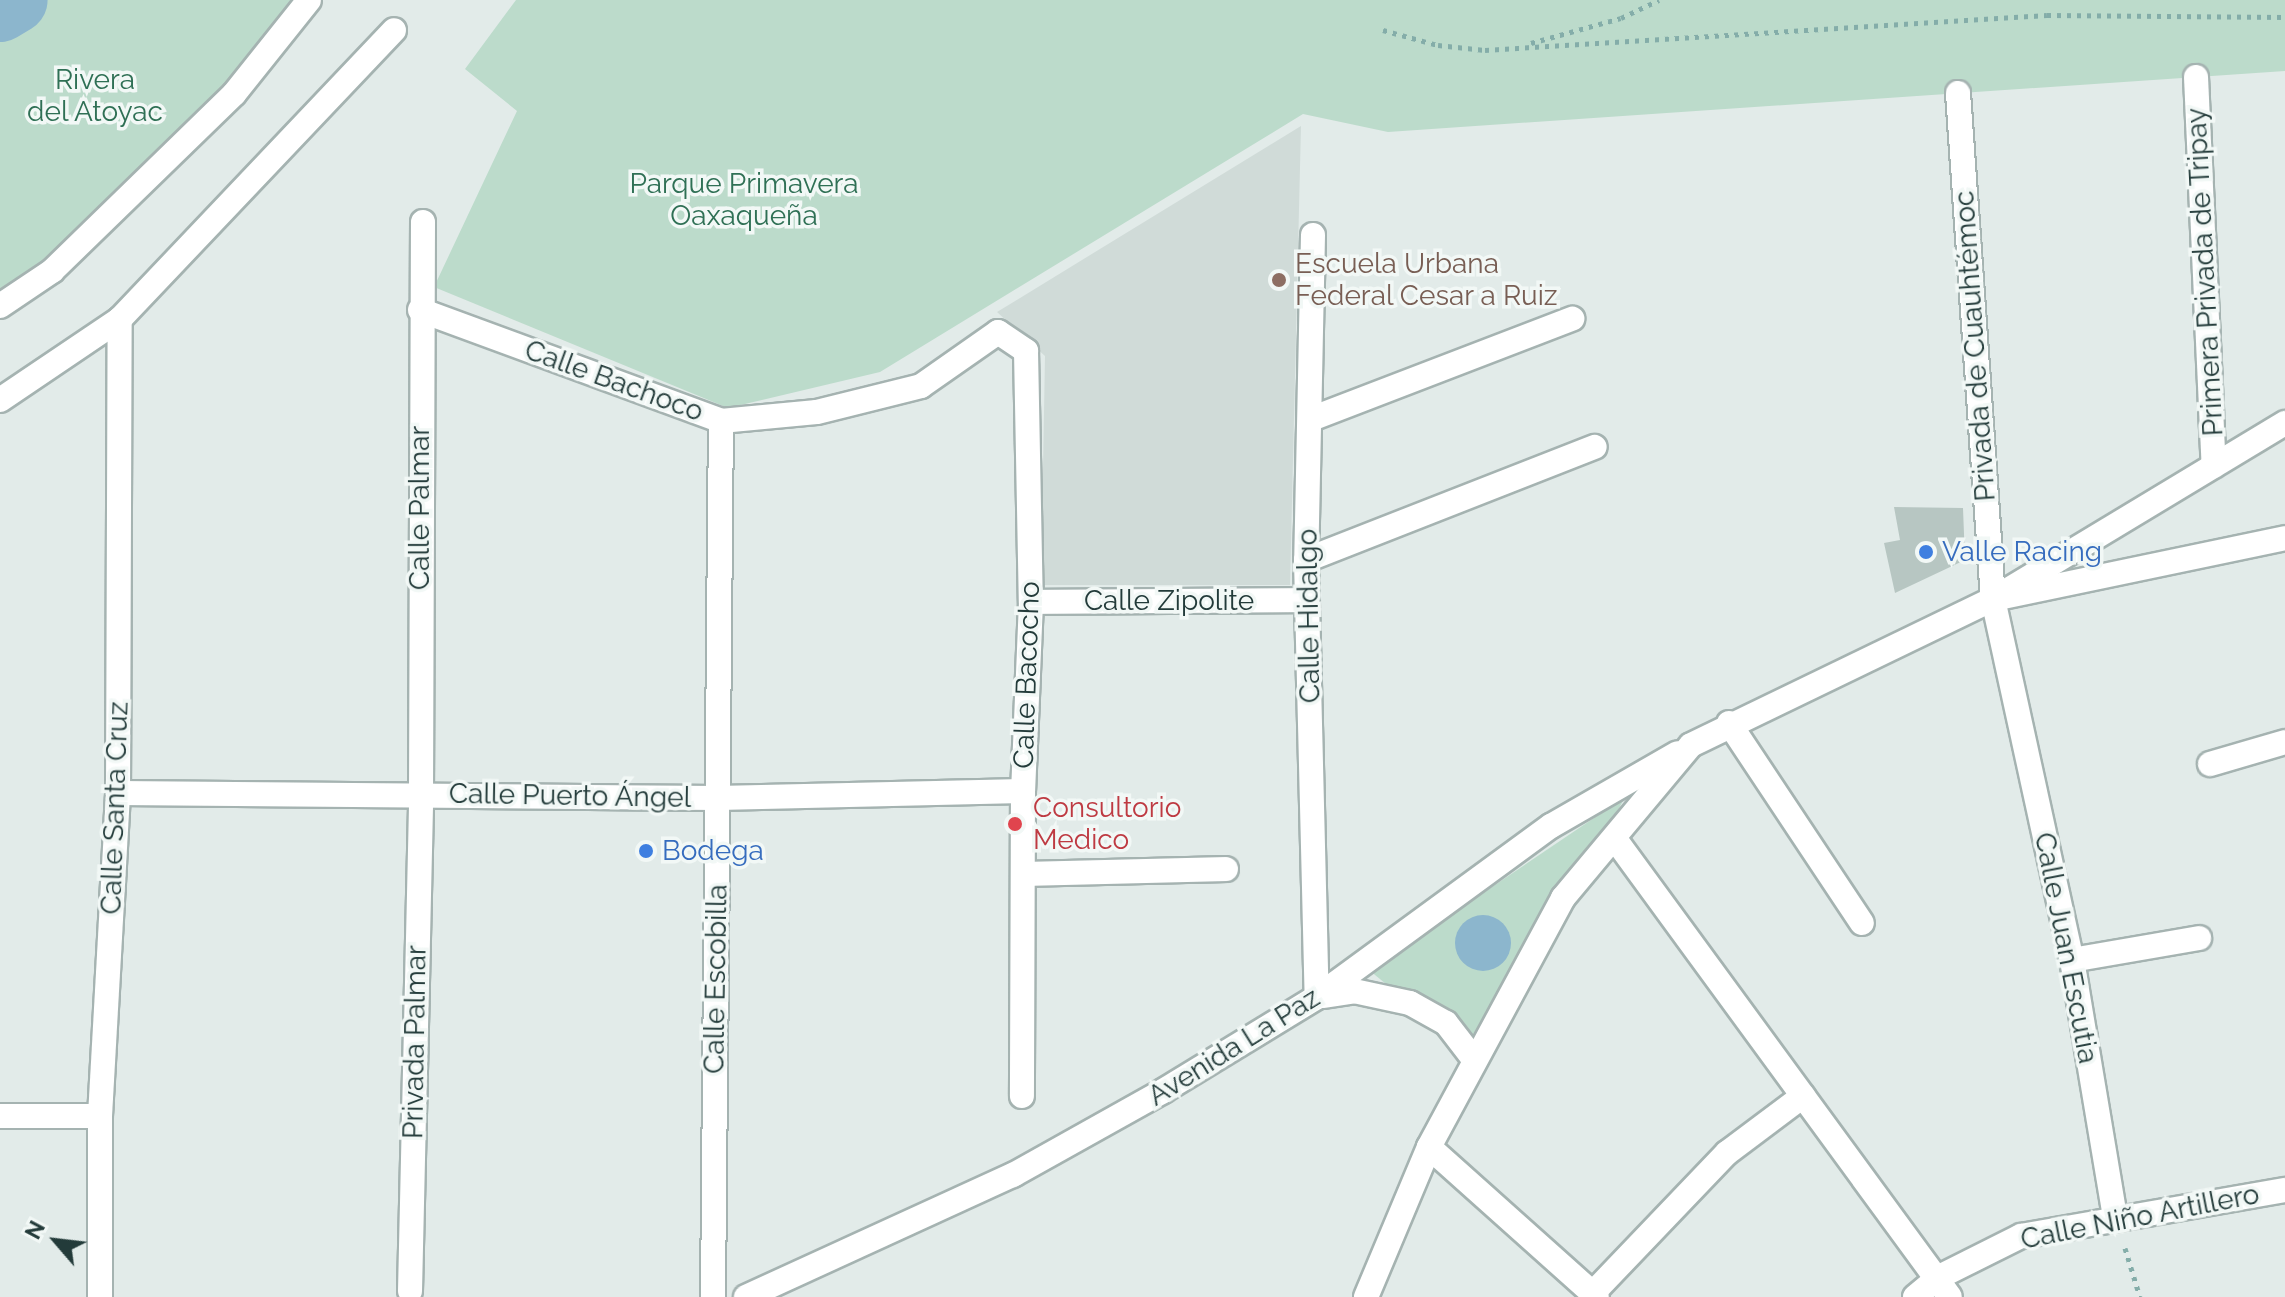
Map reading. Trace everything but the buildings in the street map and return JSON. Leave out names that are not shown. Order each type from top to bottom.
[{"type":"street","points":[[0,306],[52,271],[234,94],[309,0]]},
{"type":"street","points":[[0,400],[120,319],[394,30]]},
{"type":"street","name":"Primera Privada de Tripay","points":[[2196,77],[2214,466]]},
{"type":"street","name":"Privada de Cuauhtémoc","points":[[1958,93],[1993,599]]},
{"type":"street","name":"Calle Palmar","points":[[421,794],[420,310],[423,222]]},
{"type":"street","name":"Calle Hidalgo","points":[[1313,235],[1306,560],[1317,997]]},
{"type":"street","name":"Calle Bachoco","points":[[420,310],[721,421],[817,412],[921,386],[998,332],[1026,351]]},
{"type":"street","name":"Calle Santa Cruz","points":[[100,1297],[100,1116],[118,793],[120,319]]},
{"type":"street","points":[[1311,419],[1572,319]]},
{"type":"street","name":"Calle Bacocho","points":[[1022,1096],[1023,791],[1031,602],[1026,351]]},
{"type":"street","name":"Calle Escobilla","points":[[713,1297],[721,421]]},
{"type":"street","points":[[1993,599],[2285,423]]},
{"type":"street","points":[[1306,560],[1595,447]]},
{"type":"street","points":[[1993,599],[2285,538]]},
{"type":"street","name":"Avenida La Paz","points":[[746,1297],[1013,1175],[1317,997],[1551,826],[1729,723],[1993,599]]},
{"type":"street","name":"Calle Juan Escutia","points":[[1993,599],[2072,960],[2115,1217]]},
{"type":"street","name":"Calle Zipolite","points":[[1031,602],[1307,600]]},
{"type":"street","points":[[1729,723],[1862,923]]},
{"type":"street","points":[[2210,764],[2285,742]]},
{"type":"street","points":[[1366,1297],[1429,1147],[1473,1058],[1563,898],[1691,745]]},
{"type":"street","name":"Calle Puerto Ángel","points":[[118,793],[718,798],[1023,791]]},
{"type":"street","name":"Privada Palmar","points":[[410,1291],[421,794]]},
{"type":"street","points":[[1615,839],[1944,1287]]},
{"type":"street","points":[[1025,874],[1226,869]]},
{"type":"street","points":[[2072,960],[2199,938]]},
{"type":"street","points":[[1317,997],[1354,991],[1410,1003],[1446,1023],[1473,1058]]},
{"type":"street","points":[[1429,1147],[1595,1295],[1727,1153],[1803,1096]]},
{"type":"street","points":[[0,1116],[100,1116]]},
{"type":"street","name":"Calle Niño Artillero","points":[[1915,1297],[1944,1287],[2021,1236],[2115,1217],[2285,1190]]},
{"type":"path","points":[[1519,47],[1621,18],[1659,0]]},
{"type":"path","points":[[1383,30],[1438,45],[1519,47],[2047,15],[2285,17]]},
{"type":"path","points":[[2115,1217],[2140,1297]]},
{"type":"shaded area","points":[[1301,126],[1290,585],[1041,585],[1045,356],[997,312]]},
{"type":"green space","name":"Rivera del Atoyac","points":[[0,0],[309,0],[234,94],[0,306]]},
{"type":"green space","name":"Parque Primavera Oaxaqueña","points":[[516,0],[2285,0],[2285,71],[1388,132],[1303,114],[880,372],[728,408],[434,287],[517,111],[465,69]]},
{"type":"green space","points":[[1625,797],[1483,1064],[1369,970]]},
{"type":"water","points":[[1483,915],[1503,923],[1511,943],[1503,963],[1483,971],[1463,963],[1455,943],[1463,923]]},
{"type":"waterway","points":[[0,9],[15,0]]},
{"type":"place","name":"Escuela Urbana Federal Cesar a Ruiz","points":[[1279,280]]},
{"type":"place","name":"Valle Racing","points":[[1926,552]]},
{"type":"place","name":"Consultorio Medico","points":[[1015,824]]},
{"type":"place","name":"Bodega","points":[[646,851]]}]
